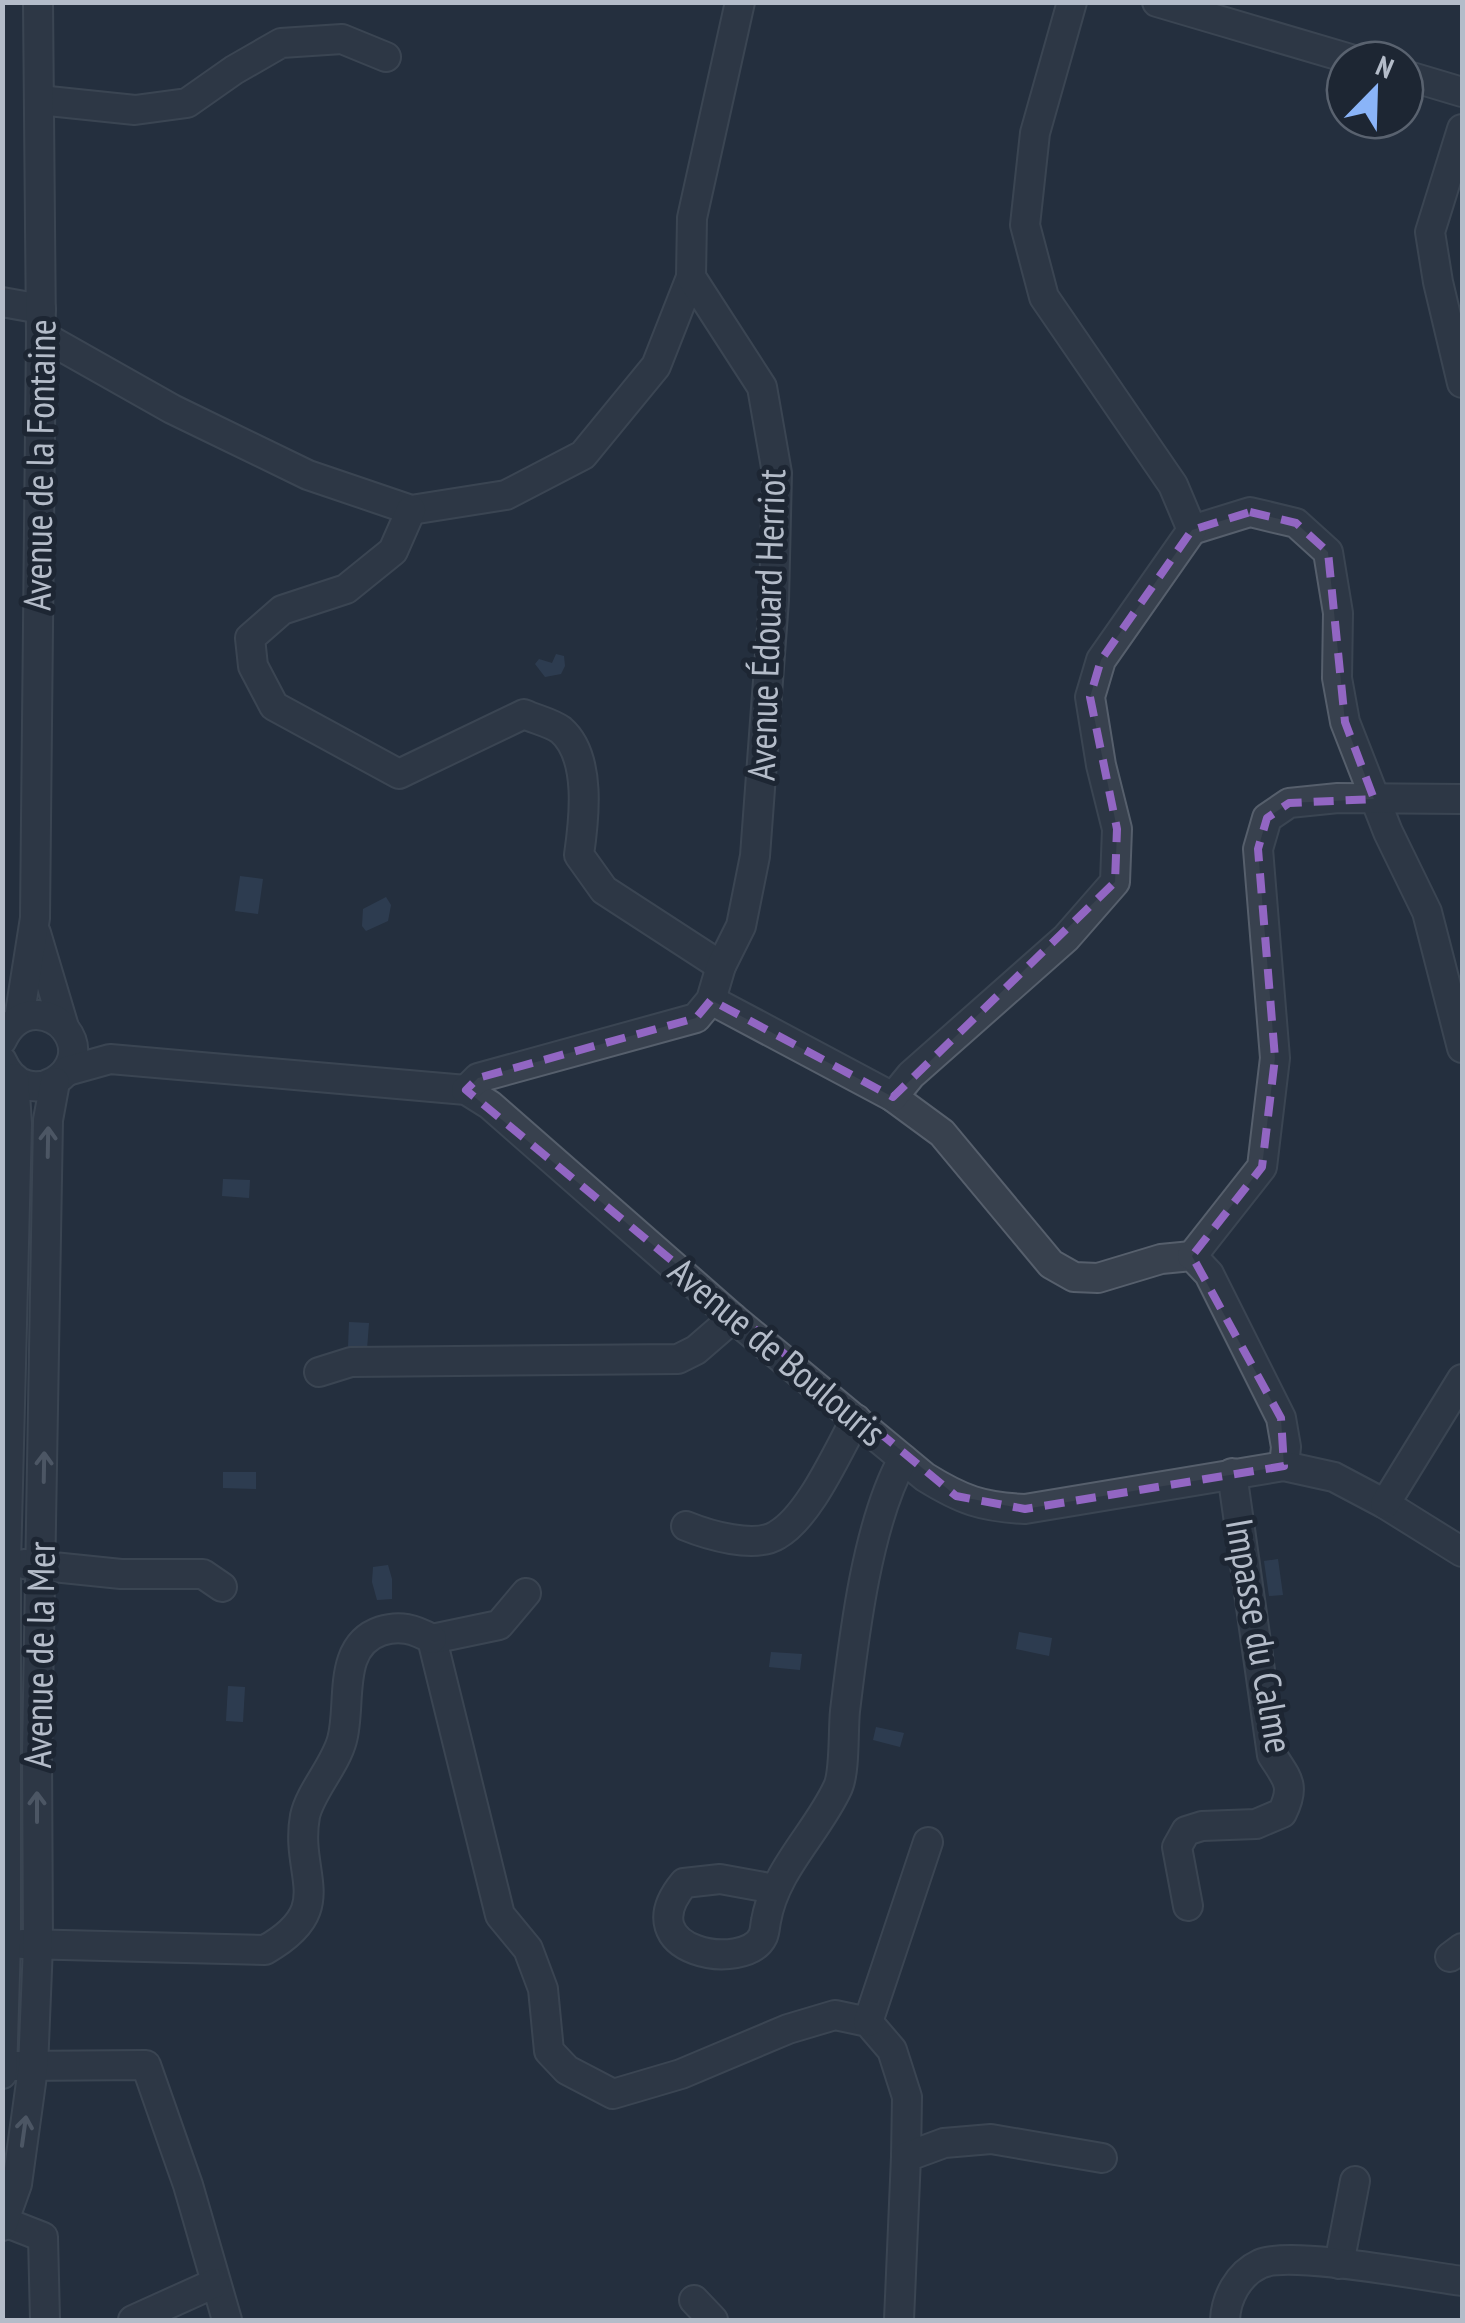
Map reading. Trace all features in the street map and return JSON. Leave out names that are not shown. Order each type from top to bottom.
[{"type":"street","name":"Avenue de la Fontaine","points":[[10,1025],[34,927],[41,322],[38,2]]},
{"type":"street","points":[[2,302],[41,322],[172,408],[308,475],[411,510],[506,495],[583,454],[656,366],[692,277],[692,218],[740,2]]},
{"type":"street","points":[[1072,2],[1035,134],[1025,225],[1044,296],[1174,485],[1192,530]]},
{"type":"street","points":[[1157,2],[1325,51]]},
{"type":"street","points":[[39,100],[135,110],[186,103],[280,43],[342,39],[386,57]]},
{"type":"street","points":[[1425,81],[1462,92]]},
{"type":"street","points":[[1462,129],[1430,232],[1462,383]]},
{"type":"street","name":"Avenue Édouard Herriot","points":[[692,277],[762,387],[777,473],[774,600],[756,856],[741,926],[710,1000]]},
{"type":"street","points":[[411,510],[393,551],[358,579],[346,588],[282,610],[250,638],[254,666],[274,706],[398,774],[524,714],[561,730],[578,758],[586,809],[579,855],[604,890],[721,966]]},
{"type":"street","points":[[893,1097],[911,1075],[1066,938],[1115,882],[1117,829],[1100,765],[1090,697],[1101,660],[1192,530],[1250,512],[1296,523],[1328,552],[1338,614],[1338,678],[1343,708],[1374,799],[1427,912],[1462,1048]]},
{"type":"street","points":[[8,1070],[34,1086],[110,1059],[466,1090],[478,1078],[696,1018],[710,1000],[893,1097],[942,1133],[1052,1264],[1074,1278],[1098,1278],[1161,1259],[1192,1256],[1262,1167],[1276,1058],[1258,849],[1267,818],[1289,802],[1338,798],[1462,799]]},
{"type":"street","name":"Avenue de la Fontaine","points":[[34,927],[68,1034]]},
{"type":"street","points":[[10,1025],[43,1015],[110,1059]]},
{"type":"street","name":"Avenue de la Mer","points":[[3,2223],[16,2184],[32,2068],[38,1945],[37,1754],[48,1120],[61,1076],[72,1056],[68,1034]]},
{"type":"street","name":"Avenue de la Mer","points":[[2,2074],[6,1942],[4,1564],[17,1124],[8,1070]]},
{"type":"street","name":"Avenue de Boulouris","points":[[466,1090],[490,1105],[733,1318],[956,1496],[987,1507],[1025,1510],[1284,1466],[1334,1477],[1462,1552]]},
{"type":"street","points":[[1192,1256],[1209,1274],[1281,1418],[1286,1447],[1284,1466]]},
{"type":"street","points":[[320,1372],[351,1362],[678,1359],[696,1350],[733,1318]]},
{"type":"street","points":[[1385,1504],[1462,1379]]},
{"type":"street","points":[[686,1526],[715,1538],[776,1536],[802,1512],[856,1419]]},
{"type":"street","points":[[775,1889],[840,1784],[859,1606],[888,1490],[904,1458]]},
{"type":"street","name":"Impasse du Calme","points":[[1188,1906],[1177,1847],[1186,1831],[1202,1826],[1256,1824],[1282,1813],[1290,1796],[1290,1785],[1272,1755],[1232,1473]]},
{"type":"street","points":[[4,1564],[121,1574],[202,1574],[222,1587]]},
{"type":"street","points":[[6,1942],[265,1950],[291,1936],[304,1916],[310,1890],[303,1830],[307,1809],[328,1775],[343,1738],[349,1669],[357,1649],[374,1633],[397,1626],[432,1639],[500,1625],[526,1593]]},
{"type":"street","points":[[432,1639],[500,1915],[528,1950],[542,1988],[549,2051],[567,2070],[613,2094],[681,2074],[788,2029],[835,2016],[868,2022],[892,2050],[907,2097],[900,2320]]},
{"type":"street","points":[[868,2022],[928,1842]]},
{"type":"street","points":[[4,2065],[146,2065],[188,2185],[227,2320]]},
{"type":"street","points":[[906,2157],[944,2143],[991,2140],[1102,2158]]},
{"type":"street","points":[[1339,2264],[1355,2181]]},
{"type":"street","points":[[3,2223],[44,2237],[45,2320]]},
{"type":"street","points":[[1225,2320],[1235,2284],[1261,2263],[1290,2259],[1462,2281]]},
{"type":"street","points":[[133,2320],[215,2283]]},
{"type":"highlighted area","points":[[1250,512],[1296,523],[1328,552],[1345,722],[1374,799],[1289,803],[1267,818],[1258,849],[1275,1058],[1262,1167],[1192,1256],[1281,1418],[1284,1466],[1025,1509],[956,1496],[466,1090],[478,1078],[696,1018],[711,1000],[893,1097],[1115,882],[1117,829],[1090,697],[1101,660],[1192,530]]},
{"type":"water","points":[[556,654],[564,656],[565,666],[561,674],[545,677],[535,664],[539,659],[552,663]]},
{"type":"water","points":[[240,876],[263,879],[258,914],[235,911]]},
{"type":"water","points":[[386,897],[391,905],[388,921],[366,931],[362,926],[363,909]]},
{"type":"water","points":[[223,1179],[250,1180],[249,1198],[222,1196]]},
{"type":"water","points":[[349,1322],[369,1323],[367,1349],[348,1348]]},
{"type":"water","points":[[223,1472],[256,1472],[256,1489],[223,1488]]},
{"type":"water","points":[[1278,1559],[1283,1595],[1269,1596],[1264,1561]]},
{"type":"water","points":[[388,1565],[392,1599],[377,1600],[373,1567]]},
{"type":"water","points":[[1019,1632],[1052,1638],[1049,1656],[1016,1649]]},
{"type":"water","points":[[771,1652],[802,1654],[800,1670],[769,1667]]},
{"type":"water","points":[[228,1686],[245,1687],[243,1722],[226,1721]]},
{"type":"water","points":[[876,1727],[904,1733],[900,1747],[873,1740]]}]
